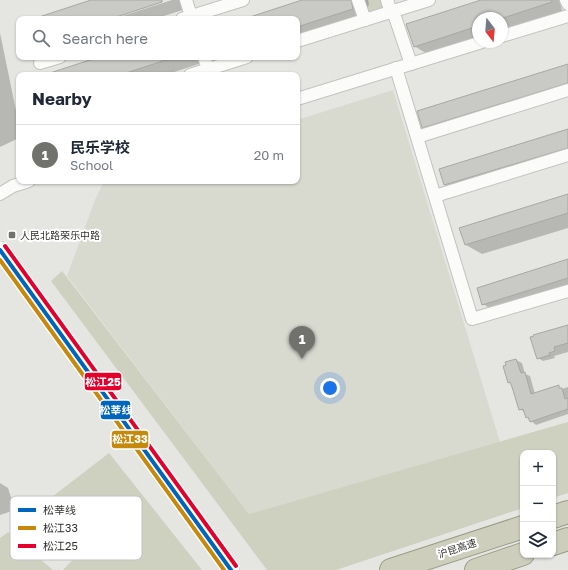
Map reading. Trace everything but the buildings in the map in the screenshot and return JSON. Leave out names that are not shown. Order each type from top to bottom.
[{"type":"highway","points":[[556,516],[568,512]]},
{"type":"highway","name":"沪昆高速","points":[[391,570],[520,528]]},
{"type":"highway","points":[[556,543],[568,539]]},
{"type":"highway","points":[[476,570],[520,555]]},
{"type":"main road","points":[[0,250],[231,570]]},
{"type":"street","points":[[186,0],[188,16]]},
{"type":"street","points":[[194,16],[243,0]]},
{"type":"street","points":[[358,0],[364,20]]},
{"type":"street","points":[[387,0],[411,64]]},
{"type":"street","points":[[300,41],[429,0]]},
{"type":"street","points":[[566,0],[568,4]]},
{"type":"street","points":[[508,34],[568,16]]},
{"type":"street","points":[[300,98],[472,45]]},
{"type":"street","points":[[40,64],[51,60]]},
{"type":"street","points":[[205,60],[209,72],[239,60]]},
{"type":"street","points":[[396,68],[472,319],[568,291]]},
{"type":"street","points":[[417,136],[568,90]]},
{"type":"street","points":[[435,196],[568,155]]},
{"type":"street","points":[[0,194],[19,184]]},
{"type":"shaded area","points":[[393,90],[500,442],[249,514],[67,276],[95,200],[103,184],[300,184],[300,119]]},
{"type":"green space","points":[[358,0],[387,0],[391,12],[365,20]]},
{"type":"green space","points":[[62,271],[249,514],[568,422],[568,493],[556,497],[556,450],[520,450],[520,509],[336,570],[267,570],[51,281]]},
{"type":"green space","points":[[109,453],[202,570],[63,570],[72,560],[142,560],[142,496],[53,496]]},
{"type":"green space","points":[[8,532],[10,534],[10,560],[41,560],[53,570],[0,570],[0,538]]},
{"type":"transit line","name":"松江25","points":[[5,246],[236,566]]},
{"type":"transit line","name":"松莘线","points":[[0,250],[231,570]]},
{"type":"transit line","name":"松江33","points":[[0,260],[224,570]]},
{"type":"place","name":"人民北路荣乐中路","points":[[12,235]]},
{"type":"place","name":"民乐学校","points":[[302,359]]}]
